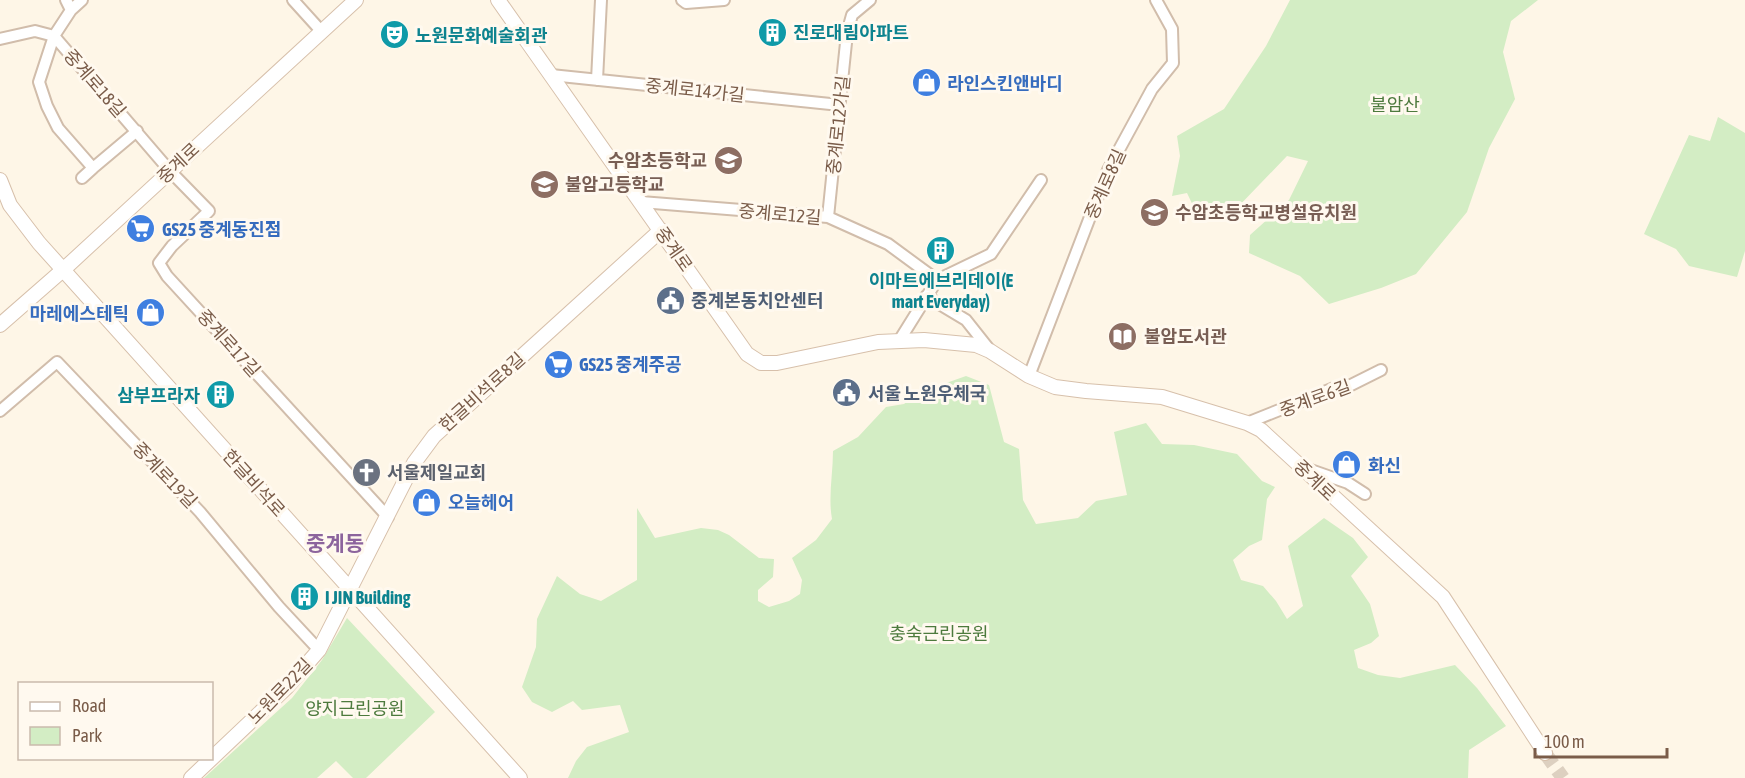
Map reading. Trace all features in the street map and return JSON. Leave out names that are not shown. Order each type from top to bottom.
[{"type":"street","points":[[54,36],[68,5],[82,0]]},
{"type":"street","points":[[293,0],[322,32]]},
{"type":"street","name":"중계로","points":[[0,325],[356,0]]},
{"type":"street","name":"중계로","points":[[498,0],[662,230],[747,354],[761,363],[777,363],[878,342],[937,341],[976,345],[990,351],[1029,376],[1055,387],[1162,397],[1247,423],[1261,430],[1305,468],[1326,492],[1443,597],[1545,753]]},
{"type":"street","points":[[597,80],[601,0]]},
{"type":"street","points":[[682,0],[686,3],[724,0]]},
{"type":"street","points":[[856,5],[870,0]]},
{"type":"street","name":"중계로8길","points":[[1029,376],[1108,170],[1152,89],[1173,63],[1172,29],[1156,0]]},
{"type":"street","name":"중계로12가길","points":[[828,218],[847,33],[856,5]]},
{"type":"street","name":"중계로18길","points":[[0,39],[35,31],[54,36],[170,171]]},
{"type":"street","name":"중계로18길","points":[[54,36],[39,82],[58,128],[93,168],[136,130]]},
{"type":"street","name":"중계로14가길","points":[[550,75],[840,105]]},
{"type":"street","points":[[82,178],[93,168]]},
{"type":"street","name":"중계로17길","points":[[170,171],[209,212],[172,246],[159,263],[167,276],[388,517]]},
{"type":"street","name":"한글비석로","points":[[0,180],[10,205],[39,243],[520,778]]},
{"type":"street","points":[[899,341],[937,280],[992,254],[1041,180]]},
{"type":"street","name":"중계로12길","points":[[641,202],[828,218],[888,244],[937,280]]},
{"type":"street","name":"한글비석로8길","points":[[351,591],[414,462],[434,436],[662,230]]},
{"type":"street","name":"중계로","points":[[926,296],[966,320],[990,351]]},
{"type":"street","name":"중계로19길","points":[[0,411],[57,362],[200,512],[279,607],[320,650]]},
{"type":"street","name":"중계로6길","points":[[1247,423],[1334,388],[1347,387],[1381,370]]},
{"type":"street","points":[[1305,468],[1348,483],[1365,494]]},
{"type":"street","name":"노원로22길","points":[[213,757],[286,688],[320,650],[351,591]]},
{"type":"street","name":"노원로22길","points":[[191,778],[210,760]]},
{"type":"green space","name":"불암산","points":[[1290,0],[1538,0],[1511,21],[1503,52],[1515,99],[1489,148],[1467,212],[1416,274],[1381,288],[1329,304],[1300,276],[1249,253],[1250,235],[1289,200],[1308,161],[1287,156],[1235,210],[1198,216],[1187,193],[1172,196],[1180,156],[1177,136],[1224,109],[1266,46]]},
{"type":"green space","points":[[1718,117],[1745,133],[1745,251],[1737,277],[1689,266],[1676,249],[1644,234],[1689,135],[1710,141]]},
{"type":"green space","name":"충숙근린공원","points":[[966,376],[989,385],[1004,442],[1019,449],[1023,500],[1036,524],[1078,518],[1096,501],[1127,495],[1114,432],[1146,423],[1162,444],[1194,445],[1237,454],[1262,481],[1275,487],[1267,499],[1262,540],[1249,546],[1233,560],[1241,580],[1263,586],[1287,619],[1303,606],[1288,546],[1324,518],[1353,538],[1368,557],[1351,576],[1370,604],[1379,636],[1371,643],[1354,650],[1358,668],[1378,675],[1400,678],[1455,665],[1477,688],[1506,726],[1469,750],[1468,778],[568,778],[576,761],[587,747],[629,732],[620,705],[582,710],[573,701],[552,712],[532,702],[522,687],[536,647],[537,619],[557,576],[580,594],[601,601],[637,580],[637,508],[655,538],[701,528],[718,530],[729,535],[759,558],[774,559],[773,577],[758,590],[758,601],[769,607],[789,601],[800,594],[802,580],[792,558],[816,540],[832,519],[833,451],[858,437],[886,407],[904,404],[918,393]]},
{"type":"green space","name":"양지근린공원","points":[[347,618],[435,712],[366,778],[353,778],[336,761],[317,778],[204,778],[292,698],[322,660]]},
{"type":"tunnel","points":[[1545,753],[1563,778]]},
{"type":"place","name":"진로대림아파트","points":[[772,32]]},
{"type":"place","name":"노원문화예술회관","points":[[394,35]]},
{"type":"place","name":"라인스킨앤바디","points":[[926,83]]},
{"type":"place","name":"수암초등학교","points":[[728,160]]},
{"type":"place","name":"불암고등학교","points":[[544,184]]},
{"type":"place","name":"수암초등학교병설유치원","points":[[1154,212]]},
{"type":"place","name":"GS25 중계동진점","points":[[141,229]]},
{"type":"place","name":"이마트에브리데이(E mart Everyday)","points":[[941,251]]},
{"type":"place","name":"중계본동치안센터","points":[[670,300]]},
{"type":"place","name":"마레에스테틱","points":[[150,313]]},
{"type":"place","name":"불암도서관","points":[[1123,336]]},
{"type":"place","name":"GS25 중계주공","points":[[558,364]]},
{"type":"place","name":"서울 노원우체국","points":[[847,393]]},
{"type":"place","name":"삼부프라자","points":[[221,395]]},
{"type":"place","name":"화신","points":[[1347,465]]},
{"type":"place","name":"서울제일교회","points":[[366,472]]},
{"type":"place","name":"오늘헤어","points":[[427,502]]},
{"type":"place","name":"I JIN Building","points":[[304,597]]},
{"type":"district","name":"중계동","points":[[335,543]]}]
